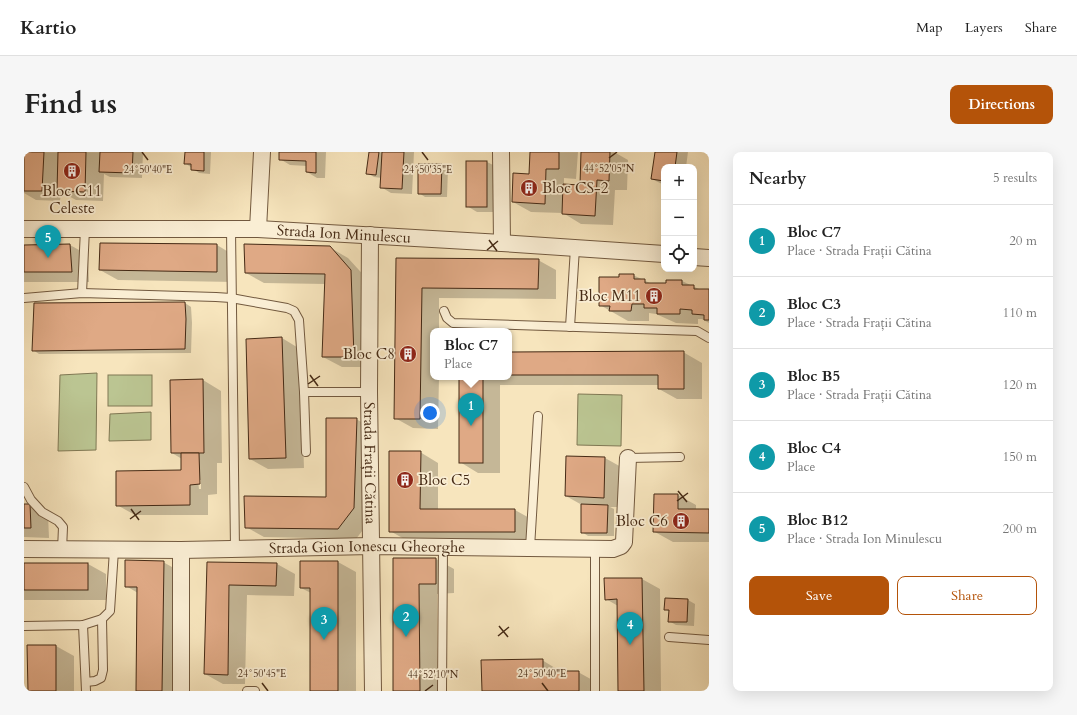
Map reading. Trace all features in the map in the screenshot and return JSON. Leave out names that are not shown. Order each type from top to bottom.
[{"type":"street","points":[[258,229],[262,152]]},
{"type":"street","points":[[501,152],[502,243]]},
{"type":"street","name":"Strada Ion Minulescu","points":[[24,229],[258,229],[661,254]]},
{"type":"street","name":"Strada Frații Cătina","points":[[370,235],[369,392],[373,691]]},
{"type":"street","points":[[697,257],[709,258]]},
{"type":"street","name":"Strada Gion Ionescu Gheorghe","points":[[24,550],[181,550],[371,546],[613,549],[621,546],[624,542],[628,458]]},
{"type":"street","points":[[181,550],[181,691]]},
{"type":"lane","points":[[82,293],[85,229]]},
{"type":"lane","points":[[231,229],[235,549]]},
{"type":"lane","points":[[570,327],[576,248]]},
{"type":"lane","points":[[24,298],[82,293],[231,298],[287,308],[294,311],[299,320],[306,452]]},
{"type":"lane","points":[[444,311],[447,318],[453,324],[697,331],[709,338]]},
{"type":"lane","points":[[304,392],[369,392]]},
{"type":"lane","points":[[530,548],[538,416]]},
{"type":"lane","points":[[628,458],[680,457]]},
{"type":"lane","points":[[24,487],[31,500],[42,512],[58,520],[63,527],[62,550]]},
{"type":"lane","points":[[442,691],[444,547]]},
{"type":"lane","points":[[595,548],[595,691]]},
{"type":"lane","points":[[24,626],[83,624],[102,620],[110,611],[114,550]]},
{"type":"lane","points":[[86,682],[95,681],[101,678],[104,670],[102,620]]},
{"type":"lane","points":[[83,624],[86,691]]},
{"type":"lane","points":[[669,637],[709,640]]},
{"type":"lane","points":[[247,691],[255,691]]},
{"type":"green space","points":[[97,373],[96,450],[58,451],[60,375]]},
{"type":"green space","points":[[108,375],[152,375],[152,406],[108,406]]},
{"type":"green space","points":[[578,394],[622,395],[621,446],[577,445]]},
{"type":"green space","points":[[151,412],[151,440],[109,441],[110,414]]},
{"type":"building","points":[[24,152],[44,152],[42,191],[24,191]]},
{"type":"building","name":"Bloc C11 Celeste","points":[[58,152],[86,152],[85,192],[57,191]]},
{"type":"building","points":[[100,152],[133,152],[132,173],[99,172]]},
{"type":"building","points":[[185,152],[204,152],[204,171],[191,170],[191,164],[184,164]]},
{"type":"building","points":[[279,152],[316,152],[316,173],[306,172],[306,161],[279,160]]},
{"type":"building","points":[[369,152],[379,152],[376,175],[366,174]]},
{"type":"building","points":[[382,152],[404,152],[402,189],[380,188]]},
{"type":"building","name":"Bloc CS-2","points":[[530,152],[559,152],[559,169],[546,169],[545,204],[512,202],[513,173],[529,174]]},
{"type":"building","points":[[581,152],[610,152],[609,181],[597,180],[595,216],[562,214],[563,184],[580,185]]},
{"type":"building","points":[[655,152],[677,152],[675,164],[661,164],[661,181],[651,179]]},
{"type":"building","points":[[466,161],[487,161],[487,207],[466,207]]},
{"type":"building","points":[[418,164],[442,164],[441,194],[418,194]]},
{"type":"building","points":[[100,243],[217,244],[217,272],[99,270]]},
{"type":"building","points":[[70,244],[72,272],[24,272],[24,245]]},
{"type":"building","points":[[244,244],[330,246],[351,270],[354,357],[322,357],[325,274],[245,273]]},
{"type":"building","name":"Bloc C8","points":[[396,258],[539,259],[538,289],[422,288],[420,419],[394,419]]},
{"type":"building","name":"Bloc M11","points":[[619,274],[634,274],[634,279],[645,279],[645,283],[666,283],[666,280],[682,280],[682,285],[694,285],[694,289],[709,289],[709,320],[704,320],[704,315],[692,314],[692,310],[680,309],[680,314],[657,314],[657,308],[644,308],[644,304],[632,304],[631,311],[609,311],[610,306],[599,306],[599,277],[619,277]]},
{"type":"building","points":[[185,302],[185,349],[32,351],[34,303]]},
{"type":"building","points":[[282,337],[286,458],[249,459],[246,339]]},
{"type":"building","points":[[684,351],[684,389],[658,389],[658,375],[512,375],[512,352]]},
{"type":"building","points":[[203,379],[204,453],[171,453],[170,380]]},
{"type":"building","points":[[459,380],[483,380],[483,463],[459,463]]},
{"type":"building","points":[[326,418],[357,418],[354,508],[338,529],[245,528],[244,496],[326,497]]},
{"type":"building","name":"Bloc C5","points":[[389,451],[421,451],[420,509],[515,509],[515,532],[389,532]]},
{"type":"building","points":[[181,453],[199,453],[200,484],[190,485],[190,505],[116,506],[116,471],[181,470]]},
{"type":"building","points":[[566,456],[605,457],[604,498],[565,496]]},
{"type":"building","name":"Bloc C6","points":[[654,494],[678,494],[678,509],[709,509],[709,533],[653,532]]},
{"type":"building","points":[[24,504],[30,504],[31,528],[24,528]]},
{"type":"building","points":[[581,504],[608,505],[607,533],[581,533]]},
{"type":"building","points":[[393,558],[436,558],[436,584],[419,584],[420,691],[393,691]]},
{"type":"building","points":[[125,560],[164,561],[162,691],[136,691],[137,587],[125,587]]},
{"type":"building","points":[[300,561],[338,561],[338,691],[310,691],[310,588],[300,588]]},
{"type":"building","points":[[207,562],[277,563],[276,586],[229,585],[228,675],[204,674]]},
{"type":"building","points":[[24,563],[88,563],[88,590],[24,590]]},
{"type":"building","points":[[604,578],[642,578],[644,691],[618,691],[617,599],[605,600]]},
{"type":"building","points":[[665,598],[688,599],[687,622],[668,622],[669,610],[664,610]]},
{"type":"building","points":[[27,645],[56,645],[56,691],[28,691]]},
{"type":"building","points":[[543,659],[543,671],[579,671],[579,691],[482,691],[481,660]]},
{"type":"place","name":"Bloc C11 Celeste","points":[[72,171]]},
{"type":"place","name":"Bloc CS-2","points":[[529,188]]},
{"type":"place","name":"Bloc B12","points":[[48,258]]},
{"type":"place","name":"Bloc M11","points":[[654,296]]},
{"type":"place","name":"Bloc C8","points":[[408,354]]},
{"type":"place","name":"Bloc C7","points":[[471,426]]},
{"type":"place","name":"Bloc C5","points":[[405,480]]},
{"type":"place","name":"Bloc C6","points":[[681,521]]},
{"type":"place","name":"Bloc C3","points":[[406,637]]},
{"type":"place","name":"Bloc B5","points":[[324,640]]},
{"type":"place","name":"Bloc C4","points":[[630,645]]}]
